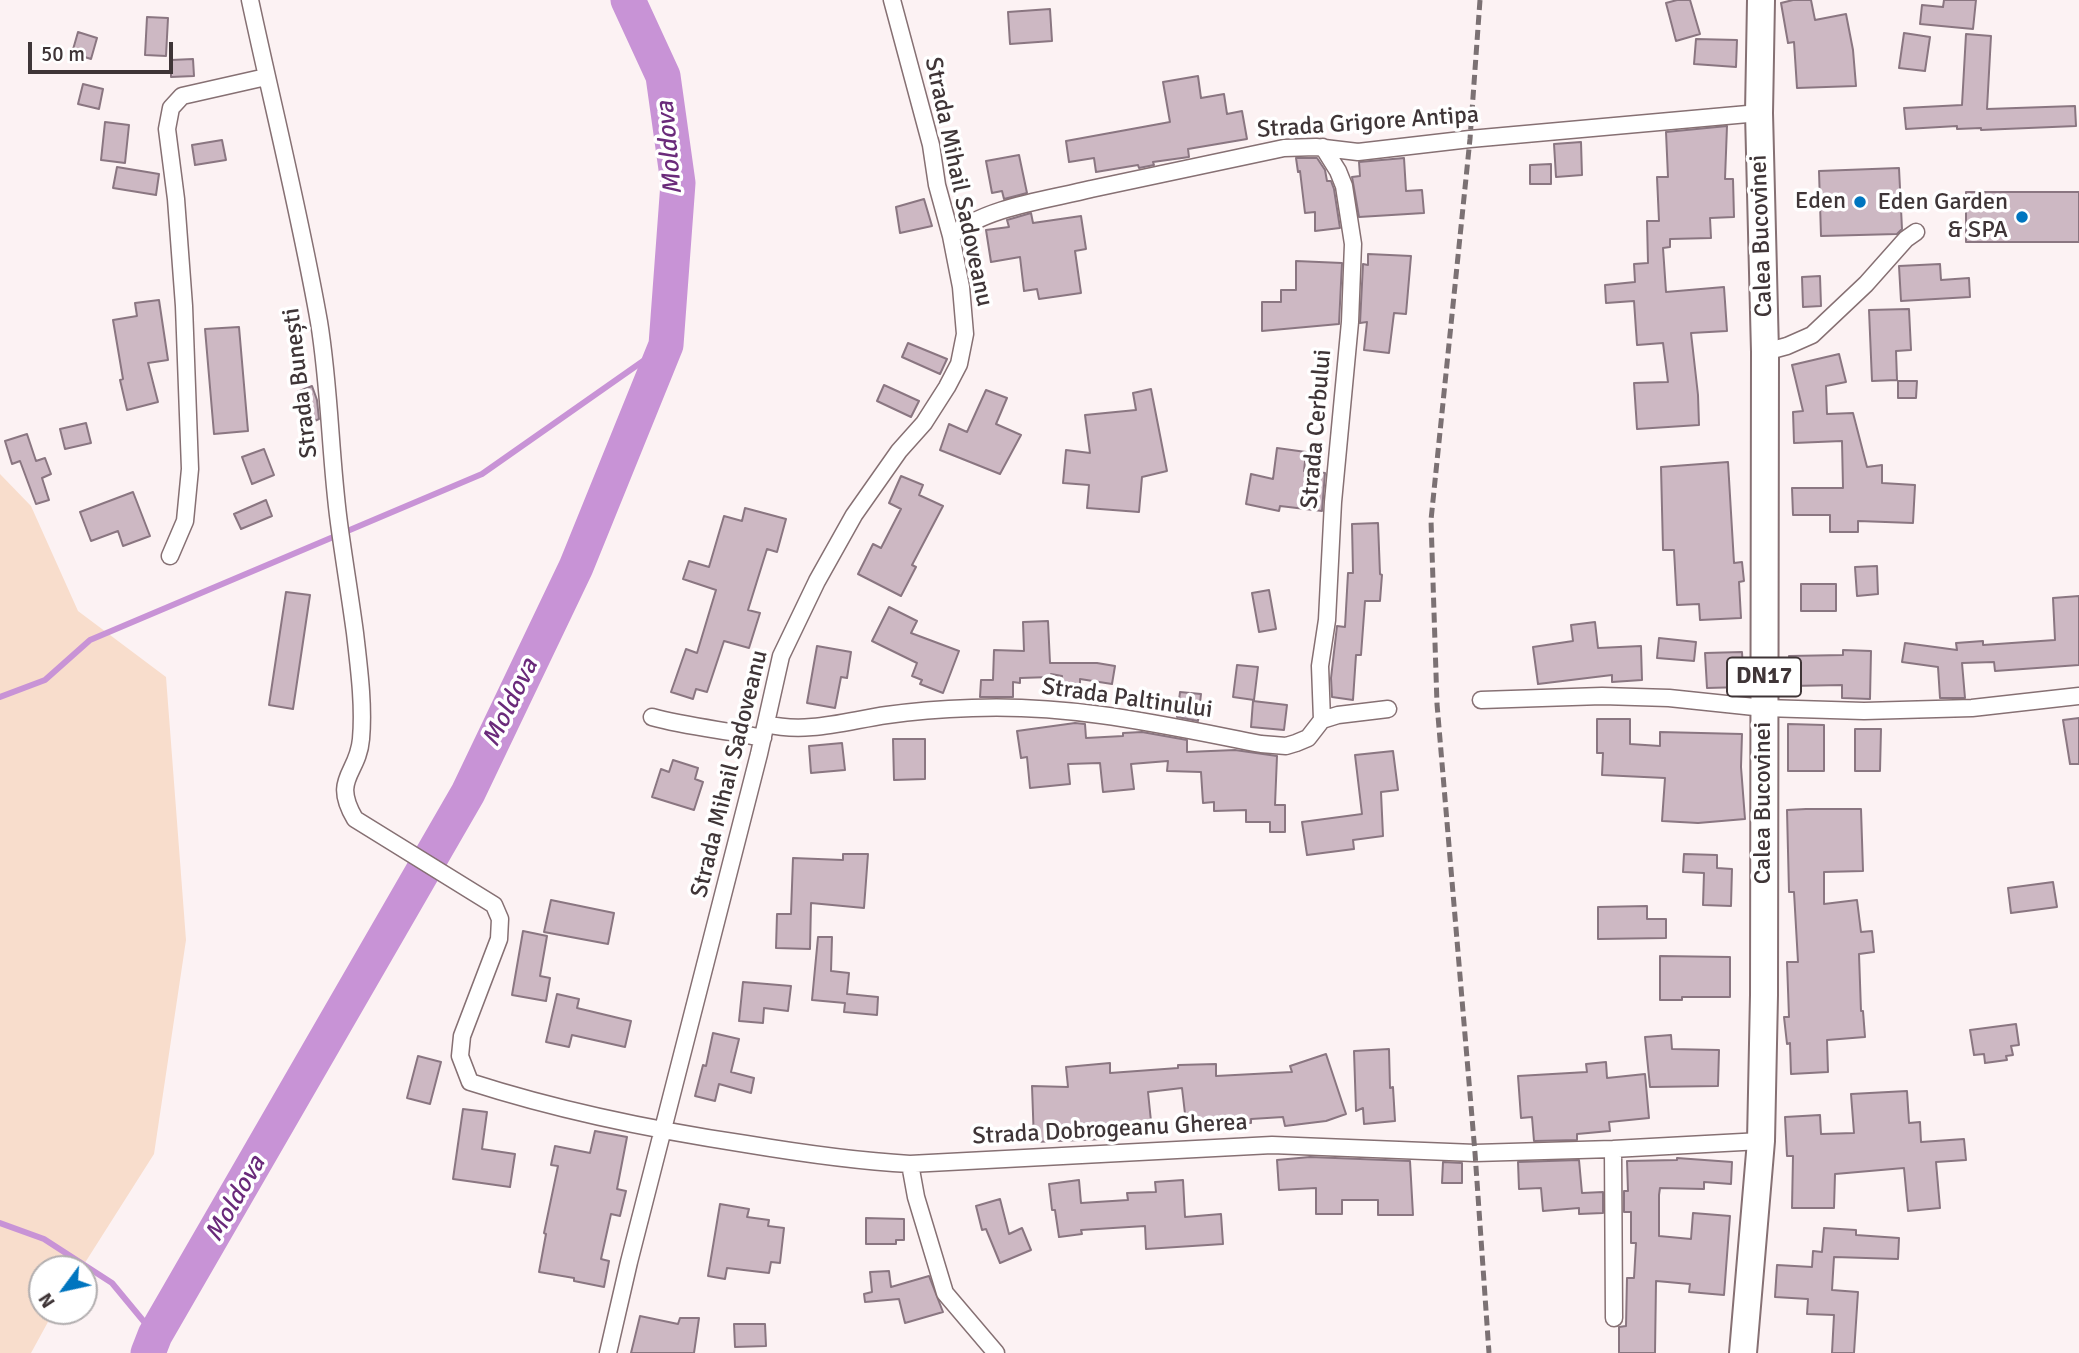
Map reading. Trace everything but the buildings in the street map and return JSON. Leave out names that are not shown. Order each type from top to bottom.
[{"type":"highway","name":"Calea Bucovinei","points":[[1743,1353],[1761,1141],[1765,352],[1759,113],[1760,0]]},
{"type":"street","name":"Strada Bunești","points":[[250,0],[319,323],[339,523],[356,642],[360,701],[361,742],[344,791],[347,805],[355,819],[494,905],[500,919],[499,939],[462,1036],[460,1056],[470,1082]]},
{"type":"street","name":"Strada Mihail Sadoveanu","points":[[608,1353],[781,656],[817,581],[855,515],[899,452],[924,423],[959,364],[965,334],[964,312],[951,236],[937,185],[928,134],[892,0]]},
{"type":"street","points":[[170,556],[185,521],[190,468],[184,306],[176,199],[167,129],[171,108],[182,96],[267,77]]},
{"type":"street","name":"Strada Grigore Antipa","points":[[951,236],[966,224],[979,219],[1045,200],[1284,148],[1323,147],[1357,152],[1759,113]]},
{"type":"street","name":"Strada Cerbului","points":[[1322,720],[1320,666],[1327,620],[1333,502],[1350,322],[1353,244],[1344,186],[1339,171],[1323,147]]},
{"type":"street","points":[[1765,352],[1812,335],[1916,232]]},
{"type":"street","points":[[1481,700],[1670,698],[1764,708],[1864,711],[1942,710],[2079,696]]},
{"type":"street","name":"Strada Paltinului","points":[[652,717],[677,724],[764,731],[797,729],[913,712],[972,708],[1045,708],[1104,714],[1261,744],[1286,746],[1308,738],[1322,720],[1338,715],[1388,709]]},
{"type":"street","name":"Strada Dobrogeanu Gherea","points":[[470,1082],[663,1131],[860,1161],[910,1164],[1272,1144],[1475,1153],[1761,1141]]},
{"type":"street","points":[[1613,1149],[1614,1318]]},
{"type":"street","points":[[910,1164],[916,1197],[945,1293],[996,1353]]},
{"type":"shaded area","points":[[0,474],[31,506],[78,611],[166,677],[186,940],[154,1154],[90,1255],[28,1255],[28,1325],[46,1325],[31,1353],[0,1353]]},
{"type":"waterway","name":"Moldova","points":[[148,1353],[155,1335],[468,793],[576,567],[666,345],[678,183],[663,76],[628,0]]},
{"type":"waterway","points":[[0,697],[45,680],[90,640],[482,474],[666,345]]},
{"type":"waterway","points":[[0,1223],[44,1239],[112,1283],[155,1335]]},
{"type":"railway","points":[[1480,0],[1470,139],[1431,520],[1437,704],[1489,1353]]},
{"type":"place","name":"Eden","points":[[1860,202]]},
{"type":"place","name":"Eden Garden & SPA","points":[[2022,217]]}]
